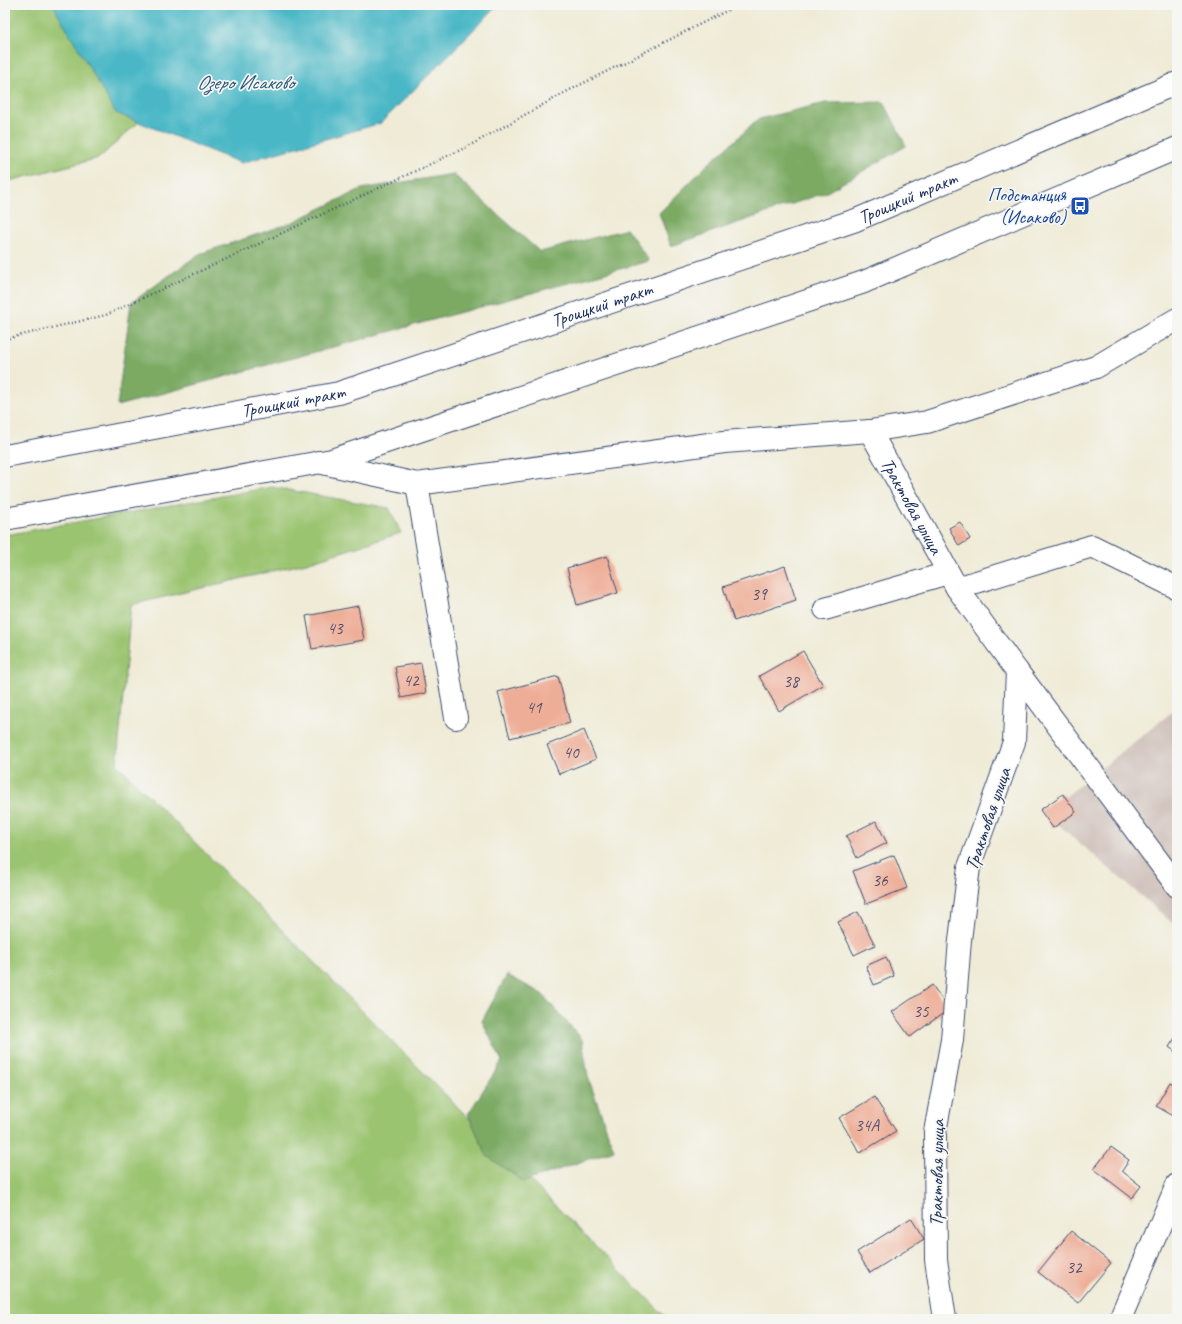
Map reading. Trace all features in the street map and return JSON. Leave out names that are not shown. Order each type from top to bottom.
[{"type":"main road","name":"Троицкий тракт","points":[[5,456],[339,393],[856,220],[1177,83]]},
{"type":"main road","points":[[5,520],[332,460],[864,282],[1177,148]]},
{"type":"main road","points":[[318,462],[417,484],[724,442],[870,431],[927,422],[1096,367],[1177,319]]},
{"type":"main road","name":"Трактовая улица","points":[[870,431],[952,581],[1017,671],[1014,742],[969,867],[960,940],[952,1040],[935,1132],[936,1260],[945,1319]]},
{"type":"main road","points":[[417,484],[456,718]]},
{"type":"main road","points":[[825,609],[952,581],[1092,546],[1177,588]]},
{"type":"main road","points":[[1017,671],[1177,886]]},
{"type":"main road","points":[[1120,1319],[1177,1185]]},
{"type":"path","points":[[5,339],[106,315],[469,146],[564,93],[738,5]]},
{"type":"shaded area","points":[[1177,708],[1177,927],[1045,813]]},
{"type":"green space","points":[[5,5],[136,5],[184,81],[99,158],[5,182]]},
{"type":"green space","points":[[884,102],[906,146],[827,192],[671,246],[659,213],[706,166],[759,119],[825,103]]},
{"type":"green space","points":[[453,174],[540,252],[627,229],[649,261],[117,406],[131,303],[199,254],[291,223],[361,189]]},
{"type":"green space","points":[[272,487],[389,508],[401,533],[306,563],[131,605],[117,764],[668,1319],[5,1319],[5,535]]},
{"type":"green space","points":[[507,975],[541,993],[582,1039],[588,1077],[614,1150],[524,1182],[487,1156],[468,1114],[502,1061],[482,1021]]},
{"type":"water","name":"Озеро Исаково","points":[[53,5],[498,5],[381,123],[241,163],[116,113]]},
{"type":"building","points":[[960,522],[970,539],[959,546],[949,528]]},
{"type":"building","points":[[607,556],[618,593],[577,605],[567,568]]},
{"type":"building","points":[[785,566],[796,600],[734,621],[723,587]]},
{"type":"building","points":[[358,606],[364,640],[312,649],[306,616]]},
{"type":"building","points":[[803,651],[823,685],[779,711],[759,676]]},
{"type":"building","points":[[421,663],[426,693],[401,698],[395,667]]},
{"type":"building","points":[[558,676],[570,723],[510,738],[498,692]]},
{"type":"building","points":[[584,730],[596,759],[559,774],[547,745]]},
{"type":"building","points":[[1063,794],[1076,812],[1053,828],[1040,810]]},
{"type":"building","points":[[876,821],[887,843],[857,858],[846,836]]},
{"type":"building","points":[[894,855],[907,888],[866,904],[853,871]]},
{"type":"building","points":[[858,912],[875,945],[854,955],[838,922]]},
{"type":"building","points":[[886,957],[894,976],[874,985],[866,966]]},
{"type":"building","points":[[932,985],[949,1009],[910,1037],[892,1012]]},
{"type":"building","points":[[1177,1035],[1177,1053],[1169,1047]]},
{"type":"building","points":[[1170,1082],[1177,1086],[1177,1118],[1156,1106]]},
{"type":"building","points":[[874,1097],[896,1131],[860,1153],[839,1118]]},
{"type":"building","points":[[1111,1147],[1129,1160],[1122,1171],[1141,1186],[1132,1198],[1094,1169]]},
{"type":"building","points":[[911,1218],[924,1239],[870,1273],[857,1252]]},
{"type":"building","points":[[1071,1231],[1111,1263],[1078,1303],[1038,1272]]},
{"type":"place","name":"Подстанция (Исаково)","points":[[1080,206]]}]
